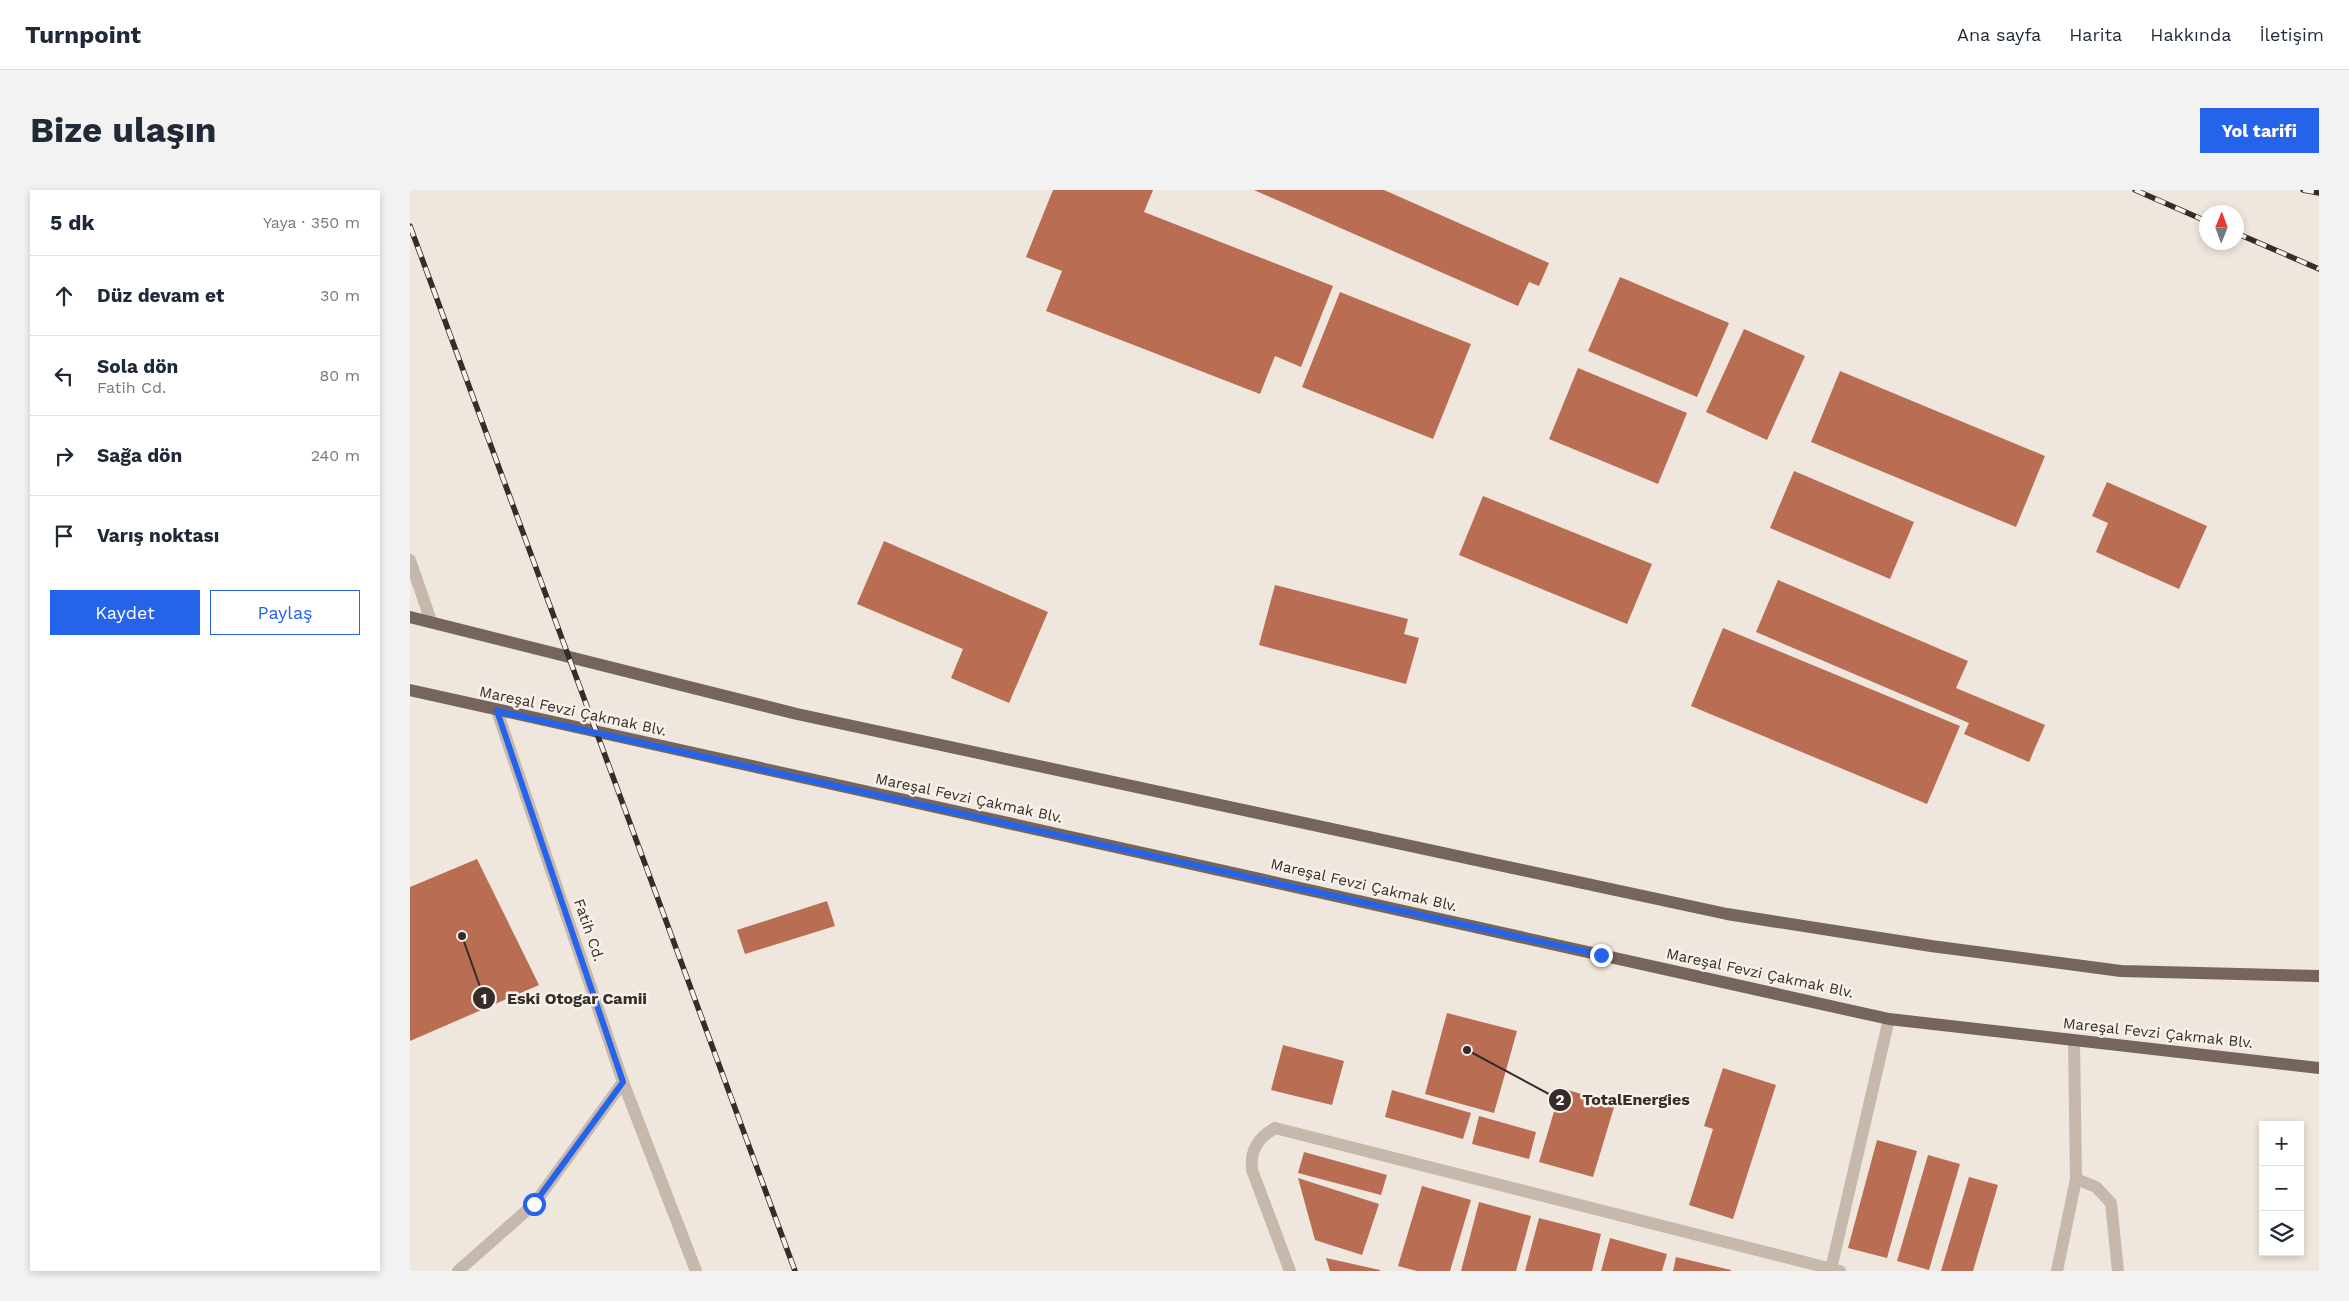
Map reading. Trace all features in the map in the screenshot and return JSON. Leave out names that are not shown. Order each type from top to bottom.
[{"type":"main road","points":[[410,617],[797,714],[1727,914],[1932,946],[2120,971],[2319,976]]},
{"type":"main road","name":"Mareşal Fevzi Çakmak Blv.","points":[[410,690],[497,711],[1889,1019],[2319,1068]]},
{"type":"street","points":[[410,560],[431,621]]},
{"type":"street","name":"Fatih Cd.","points":[[497,711],[623,1082],[696,1271]]},
{"type":"street","points":[[1290,1271],[1252,1170],[1251,1160],[1258,1141],[1275,1128],[1836,1270],[1889,1019]]},
{"type":"street","points":[[2057,1271],[2076,1179],[2074,1040]]},
{"type":"street","points":[[458,1271],[534,1204],[623,1082]]},
{"type":"street","points":[[2076,1179],[2096,1187],[2111,1203],[2118,1271]]},
{"type":"building","points":[[1053,190],[1153,190],[1144,212],[1333,286],[1301,367],[1275,356],[1260,394],[1046,311],[1062,271],[1026,257]]},
{"type":"building","points":[[1254,190],[1384,190],[1549,263],[1539,286],[1529,282],[1518,306]]},
{"type":"building","points":[[1620,277],[1729,323],[1697,397],[1588,351]]},
{"type":"building","points":[[1340,292],[1471,344],[1433,439],[1302,387]]},
{"type":"building","points":[[1744,329],[1805,356],[1767,440],[1706,412]]},
{"type":"building","points":[[1578,368],[1687,413],[1658,484],[1549,439]]},
{"type":"building","points":[[1840,371],[2045,456],[2016,527],[1811,442]]},
{"type":"building","points":[[1794,471],[1914,522],[1890,579],[1770,528]]},
{"type":"building","points":[[2107,482],[2207,526],[2179,589],[2096,552],[2108,523],[2092,516]]},
{"type":"building","points":[[1483,496],[1652,564],[1627,624],[1459,555]]},
{"type":"building","points":[[884,541],[1048,612],[1009,703],[951,678],[963,649],[857,604]]},
{"type":"building","points":[[1778,580],[1968,661],[1956,688],[2045,725],[2029,762],[1964,734],[1969,723],[1756,632]]},
{"type":"building","points":[[1275,585],[1408,619],[1404,634],[1419,638],[1406,684],[1259,645]]},
{"type":"building","points":[[1723,628],[1960,726],[1927,804],[1691,706]]},
{"type":"building","points":[[477,859],[539,985],[410,1041],[410,887]]},
{"type":"building","points":[[827,901],[835,926],[745,954],[737,930]]},
{"type":"building","points":[[1447,1013],[1517,1031],[1494,1113],[1425,1094]]},
{"type":"building","points":[[1283,1045],[1344,1061],[1332,1105],[1271,1090]]},
{"type":"building","points":[[1723,1068],[1776,1085],[1733,1219],[1689,1205],[1713,1129],[1704,1126]]},
{"type":"building","points":[[1561,1088],[1615,1104],[1593,1177],[1539,1162]]},
{"type":"building","points":[[1392,1090],[1471,1113],[1463,1139],[1385,1117]]},
{"type":"building","points":[[1479,1116],[1536,1132],[1529,1159],[1472,1144]]},
{"type":"building","points":[[1877,1140],[1917,1151],[1887,1258],[1848,1248]]},
{"type":"building","points":[[1304,1152],[1387,1175],[1381,1195],[1298,1173]]},
{"type":"building","points":[[1928,1155],[1960,1164],[1929,1270],[1897,1261]]},
{"type":"building","points":[[1969,1177],[1998,1185],[1973,1271],[1941,1271]]},
{"type":"building","points":[[1298,1178],[1379,1204],[1362,1255],[1315,1240]]},
{"type":"building","points":[[1422,1186],[1471,1200],[1450,1271],[1417,1271],[1398,1266]]},
{"type":"building","points":[[1479,1202],[1531,1216],[1516,1271],[1461,1271]]},
{"type":"building","points":[[1539,1218],[1601,1234],[1592,1271],[1525,1271]]},
{"type":"building","points":[[1610,1238],[1667,1254],[1662,1271],[1601,1271]]},
{"type":"building","points":[[1676,1257],[1731,1270],[1731,1271],[1673,1271]]},
{"type":"building","points":[[1326,1258],[1380,1270],[1380,1271],[1330,1271]]},
{"type":"railway","points":[[2135,190],[2199,218]]},
{"type":"railway","points":[[2303,190],[2319,193]]},
{"type":"railway","points":[[410,226],[795,1271]]},
{"type":"railway","points":[[2244,236],[2319,269]]},
{"type":"place","name":"Eski Otogar Camii","points":[[462,936]]},
{"type":"place","name":"TotalEnergies","points":[[1467,1050]]},
{"type":"route","points":[[534,1204],[623,1082],[497,711],[1601,955]]}]
